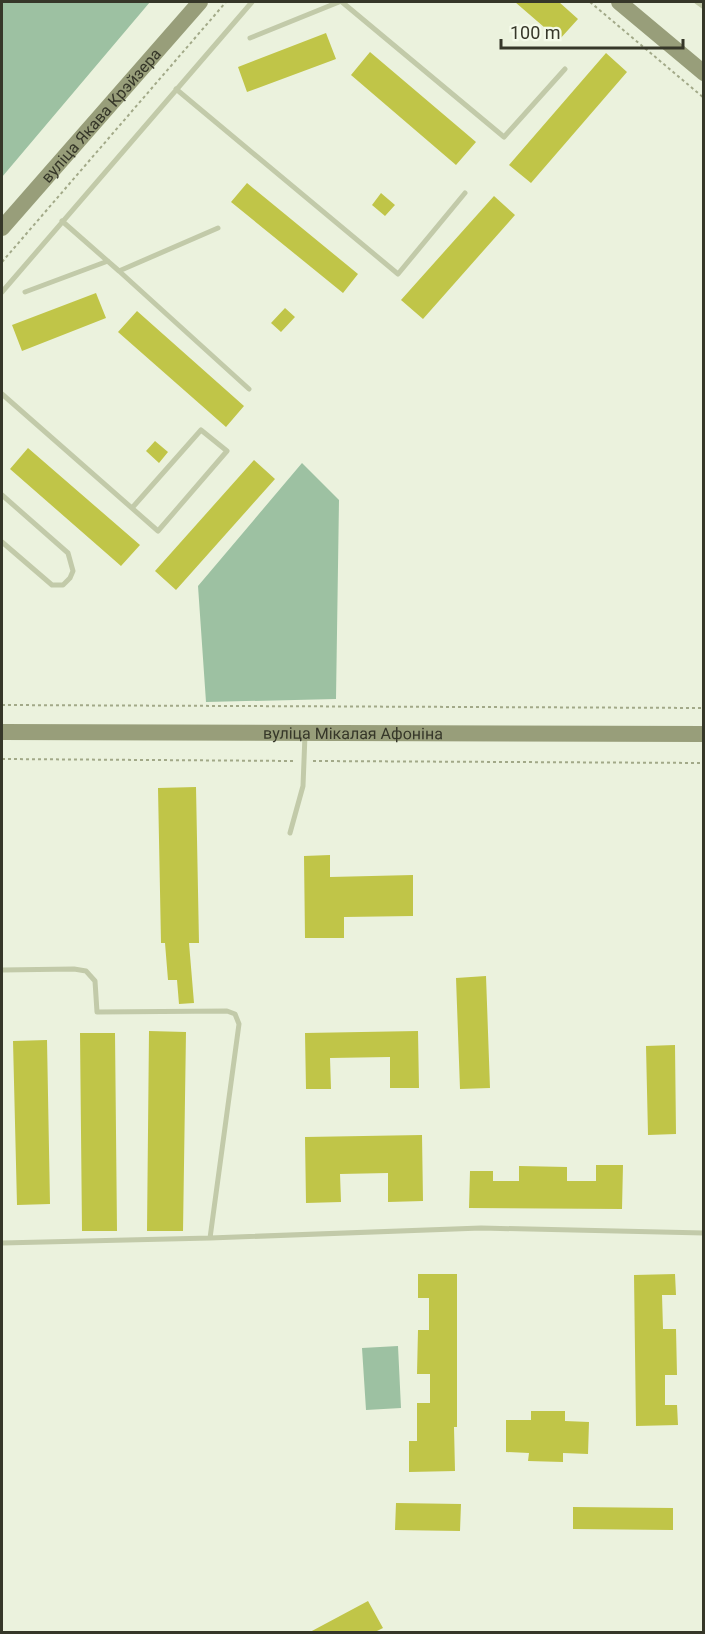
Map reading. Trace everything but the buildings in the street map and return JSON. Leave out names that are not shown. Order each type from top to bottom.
[{"type":"street","name":"вуліца Якава Крэйзера","points":[[2,228],[200,2]]},
{"type":"street","points":[[620,2],[704,73]]},
{"type":"street","name":"вуліца Мікалая Афоніна","points":[[2,732],[704,734]]},
{"type":"lane","points":[[2,292],[252,2]]},
{"type":"lane","points":[[250,38],[340,2],[504,137],[565,69]]},
{"type":"lane","points":[[697,2],[704,7]]},
{"type":"lane","points":[[176,89],[398,274],[465,193]]},
{"type":"lane","points":[[62,221],[249,388]]},
{"type":"lane","points":[[119,270],[218,228]]},
{"type":"lane","points":[[25,292],[108,261]]},
{"type":"lane","points":[[2,394],[158,531],[227,451],[201,430],[132,508]]},
{"type":"lane","points":[[2,402],[9,400]]},
{"type":"lane","points":[[2,542],[52,585],[63,585],[70,578],[73,571],[68,553],[3,499]]},
{"type":"lane","points":[[290,833],[303,786],[305,732]]},
{"type":"lane","points":[[2,970],[74,969],[86,971],[95,981],[97,1012],[227,1011],[235,1014],[239,1024],[210,1238]]},
{"type":"lane","points":[[2,1243],[481,1228],[704,1233]]},
{"type":"path","points":[[2,262],[226,2]]},
{"type":"path","points":[[590,2],[704,98]]},
{"type":"path","points":[[2,705],[704,708]]},
{"type":"path","points":[[2,759],[704,763]]},
{"type":"green space","points":[[2,2],[150,2],[2,177]]},
{"type":"green space","points":[[302,463],[339,500],[336,699],[206,702],[198,586]]},
{"type":"green space","points":[[398,1346],[401,1408],[366,1410],[362,1348]]}]
